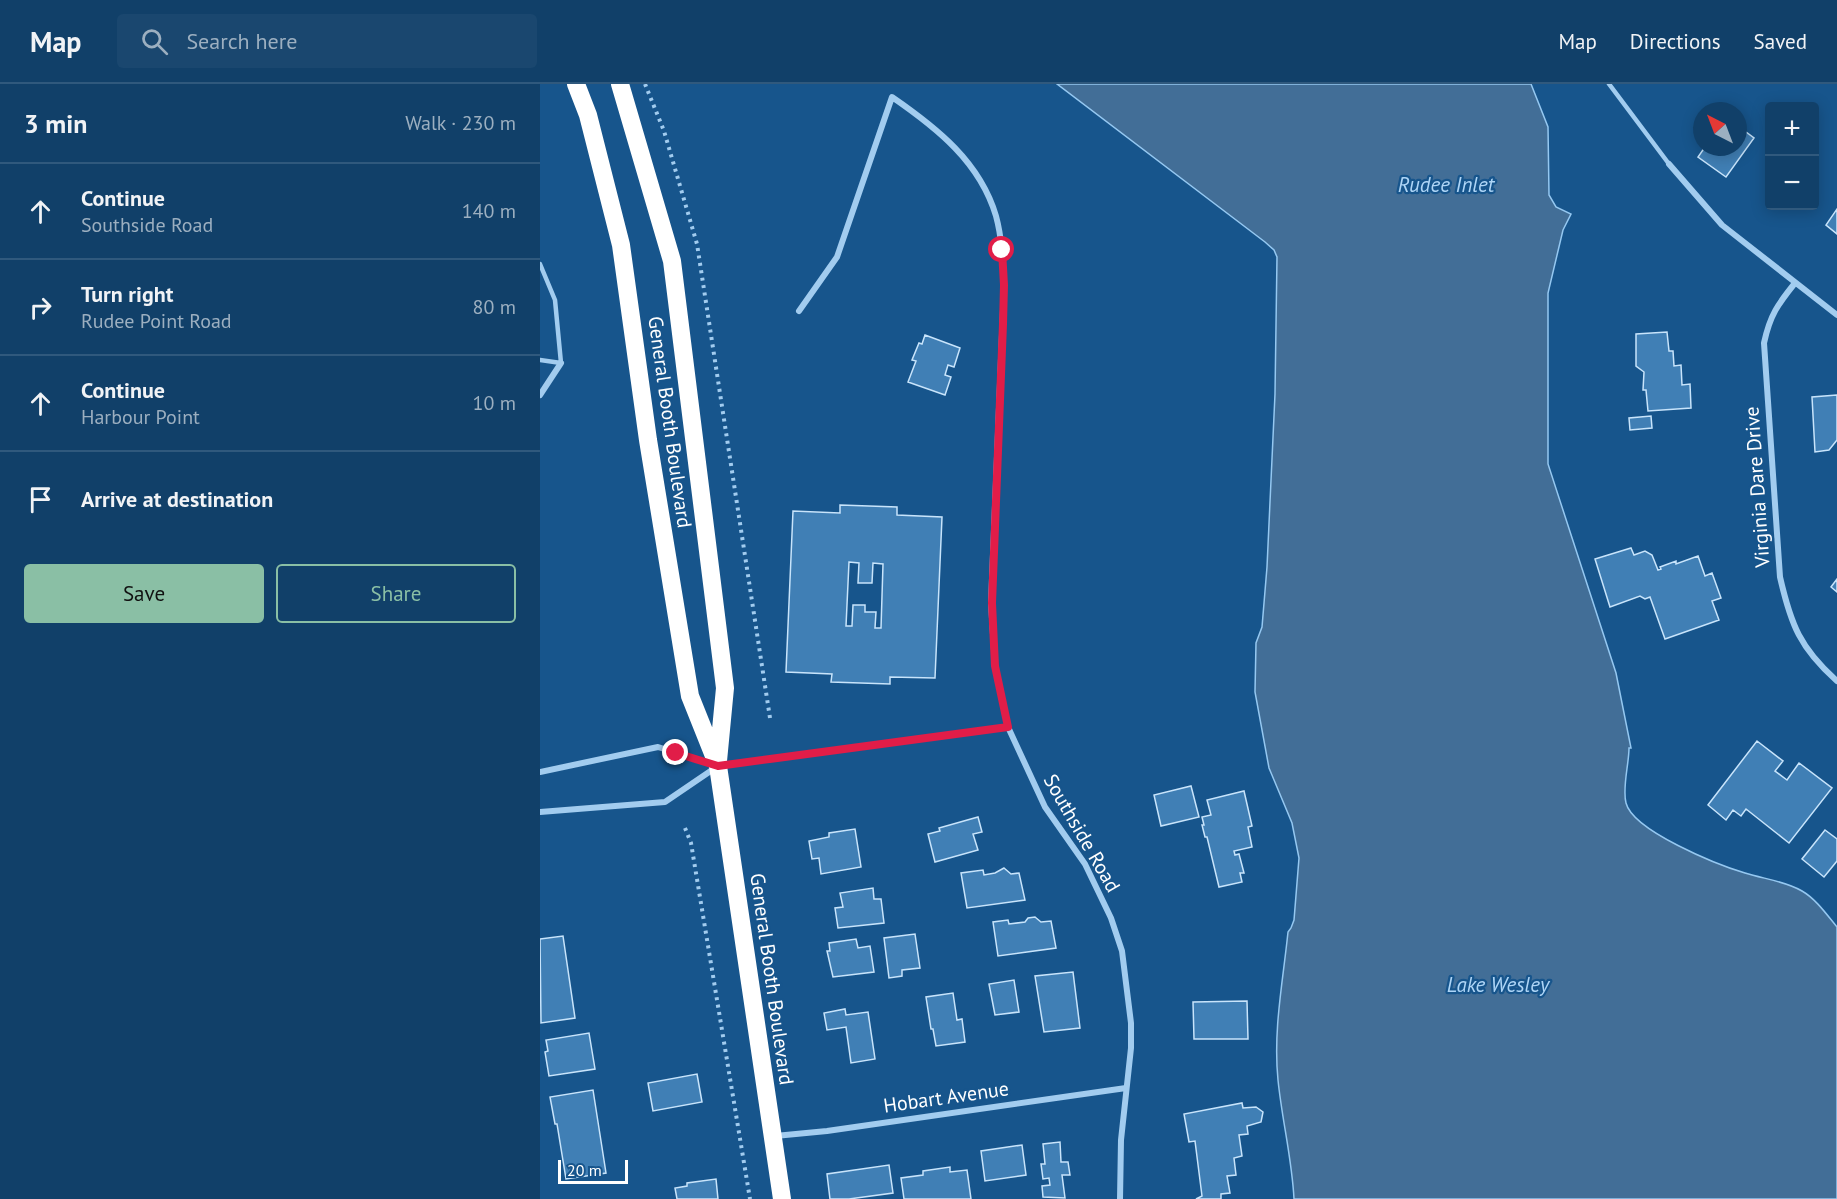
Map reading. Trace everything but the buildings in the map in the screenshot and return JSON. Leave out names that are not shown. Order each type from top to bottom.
[{"type":"highway","name":"General Booth Boulevard","points":[[576,84],[588,115],[621,245],[648,440],[690,696],[718,766]]},
{"type":"highway","name":"General Booth Boulevard","points":[[623,92],[672,261],[725,688],[718,766],[782,1199]]},
{"type":"street","name":"Southside Road","points":[[799,311],[837,257],[892,97],[929,122],[962,154],[978,175],[996,218],[1002,250],[1004,285],[992,603],[995,666],[1008,727],[1044,807],[1085,864],[1111,918],[1122,951],[1131,1023],[1131,1048],[1121,1140],[1120,1199]]},
{"type":"street","points":[[1669,164],[1722,225],[1837,315]]},
{"type":"street","name":"Virginia Dare Drive","points":[[1795,282],[1775,308],[1768,323],[1764,343],[1780,577],[1788,614],[1803,644],[1837,681]]},
{"type":"street","points":[[540,395],[561,363]]},
{"type":"street","points":[[540,772],[658,747],[718,766],[1008,727]]},
{"type":"street","points":[[540,812],[664,802],[718,766]]},
{"type":"street","name":"Hobart Avenue","points":[[772,1137],[1126,1088]]},
{"type":"lane","points":[[1609,84],[1669,164]]},
{"type":"lane","points":[[540,264],[555,300],[561,363],[540,360]]},
{"type":"path","points":[[645,84],[664,131],[697,244],[770,718]]},
{"type":"path","points":[[685,828],[691,843],[750,1199]]},
{"type":"water","name":"Lake Wesley","points":[[1057,84],[1531,84],[1548,127],[1549,195],[1556,207],[1571,214],[1563,230],[1548,293],[1548,464],[1616,673],[1631,748],[1629,748],[1625,783],[1626,803],[1632,814],[1644,825],[1678,846],[1732,869],[1782,882],[1802,891],[1817,903],[1837,927],[1837,1199],[1294,1199],[1278,1080],[1277,1043],[1279,1006],[1288,932],[1294,920],[1299,858],[1292,823],[1269,768],[1255,692],[1256,643],[1262,627],[1267,567],[1275,394],[1277,257],[1274,250],[1265,242]]},
{"type":"route","points":[[676,753],[718,766],[1008,727],[995,666],[992,603],[1003,324],[1002,250]]},
{"type":"water label","name":"Rudee Inlet","points":[[1446,184]]}]
